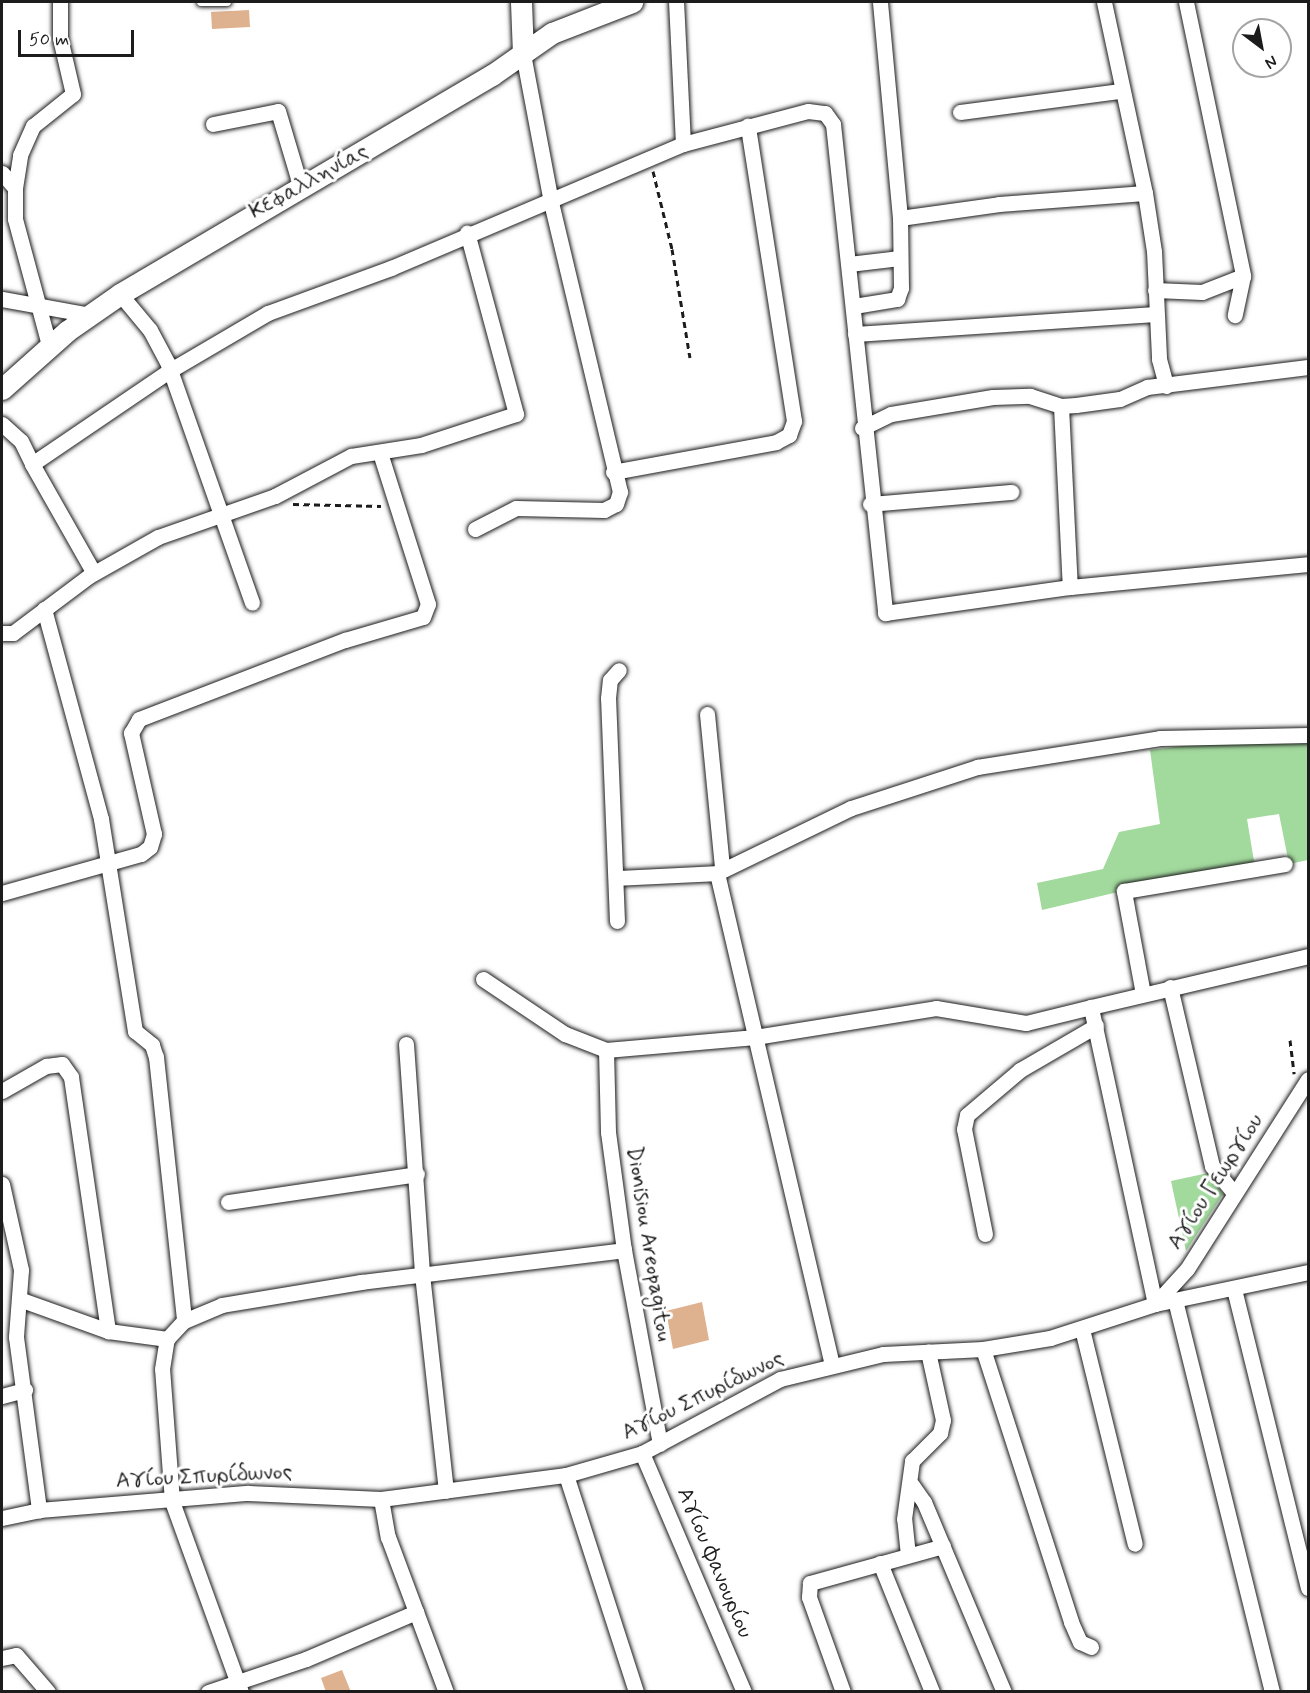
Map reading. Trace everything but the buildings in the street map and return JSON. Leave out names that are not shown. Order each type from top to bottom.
[{"type":"street","points":[[49,345],[36,304],[15,219],[15,188],[20,155],[33,126],[73,94],[60,38],[60,2]]},
{"type":"street","points":[[475,530],[516,508],[603,510],[616,504],[620,492],[613,472],[551,202],[523,54],[521,2]]},
{"type":"street","name":"Κεφαλληνίας","points":[[2,389],[49,345],[120,294],[523,54],[552,33],[632,2]]},
{"type":"street","points":[[676,2],[683,144]]},
{"type":"street","points":[[854,306],[897,299],[900,218],[880,2]]},
{"type":"street","points":[[1104,2],[1119,91],[1145,193],[1155,290],[1159,359],[1166,386]]},
{"type":"street","points":[[1186,2],[1243,276],[1235,315]]},
{"type":"street","points":[[960,112],[1119,91]]},
{"type":"street","points":[[213,124],[278,111],[301,188]]},
{"type":"street","points":[[32,464],[169,371],[268,313],[391,268],[467,233],[551,202],[683,144],[808,111],[830,117],[854,306],[862,428],[885,613],[1070,587],[1308,564]]},
{"type":"street","points":[[613,472],[776,442],[789,435],[794,421],[748,126]]},
{"type":"street","points":[[2,173],[15,188]]},
{"type":"street","points":[[900,218],[999,204],[1145,193]]},
{"type":"street","points":[[2,633],[13,633],[94,573],[158,537],[223,512],[275,496],[351,456],[380,453],[516,414],[467,233]]},
{"type":"street","points":[[849,264],[900,258]]},
{"type":"street","points":[[1155,290],[1202,292],[1243,276]]},
{"type":"street","points":[[120,294],[150,330],[169,371],[223,512],[252,603]]},
{"type":"street","points":[[2,299],[90,315]]},
{"type":"street","points":[[855,334],[1155,314]]},
{"type":"street","points":[[862,428],[891,414],[993,397],[1030,396],[1061,406],[1099,403],[1166,386],[1308,367]]},
{"type":"street","points":[[1061,406],[1070,587]]},
{"type":"street","points":[[2,424],[21,441],[94,573]]},
{"type":"street","points":[[2,893],[141,854],[154,834],[131,733],[139,719],[345,640],[423,617],[428,604],[380,453]]},
{"type":"street","points":[[870,504],[1011,492]]},
{"type":"street","points":[[44,609],[110,862],[135,1031],[152,1045],[156,1057],[184,1321]]},
{"type":"street","points":[[617,921],[608,698],[610,680],[619,670]]},
{"type":"street","points":[[706,714],[720,870],[755,1037],[832,1365]]},
{"type":"street","points":[[616,878],[720,870],[851,808],[977,767],[1160,738],[1308,735]]},
{"type":"street","points":[[1143,994],[1124,891],[1286,864]]},
{"type":"street","points":[[483,980],[565,1034],[606,1050],[755,1037],[936,1008],[1026,1023],[1308,956]]},
{"type":"street","points":[[1170,987],[1212,1166],[1233,1192]]},
{"type":"street","points":[[1091,1007],[1155,1304]]},
{"type":"street","points":[[985,1234],[964,1129],[967,1115],[1020,1070],[1096,1026]]},
{"type":"street","points":[[406,1044],[417,1174],[422,1274],[446,1491]]},
{"type":"street","name":"Dionisiou Areopagitou","points":[[606,1050],[608,1132],[624,1250],[660,1444]]},
{"type":"street","points":[[2,1091],[46,1066],[62,1064],[71,1077],[108,1331]]},
{"type":"street","name":"Αγίου Γεωργίου","points":[[1155,1304],[1187,1269],[1233,1192],[1305,1085]]},
{"type":"street","points":[[228,1202],[417,1174]]},
{"type":"street","points":[[2,1184],[21,1270],[16,1337],[25,1390],[39,1510]]},
{"type":"street","points":[[239,1686],[172,1500],[162,1369],[167,1339],[184,1321],[222,1305],[422,1274],[624,1250]]},
{"type":"street","points":[[1187,1269],[1193,1296]]},
{"type":"street","name":"Αγίου Σπυρίδωνος","points":[[2,1518],[39,1510],[259,1493],[381,1498],[566,1475],[642,1453],[771,1383],[832,1365],[883,1354],[983,1349],[1082,1329],[1155,1304],[1308,1272]]},
{"type":"street","points":[[1234,1289],[1308,1588]]},
{"type":"street","points":[[19,1299],[108,1331],[167,1339]]},
{"type":"street","points":[[1175,1300],[1272,1692]]},
{"type":"street","points":[[1082,1329],[1135,1544]]},
{"type":"street","points":[[983,1349],[1071,1622],[1080,1642],[1091,1647]]},
{"type":"street","points":[[908,1555],[904,1520],[912,1485],[912,1461],[940,1433],[943,1420],[928,1352]]},
{"type":"street","points":[[2,1396],[25,1390]]},
{"type":"street","name":"Αγίου Φανουρίου","points":[[642,1453],[744,1692]]},
{"type":"street","points":[[566,1475],[636,1692]]},
{"type":"street","points":[[912,1485],[943,1546],[1004,1692]]},
{"type":"street","points":[[381,1498],[388,1537],[446,1692]]},
{"type":"street","points":[[843,1692],[809,1597],[810,1583],[943,1546]]},
{"type":"street","points":[[880,1563],[932,1692]]},
{"type":"street","points":[[208,1692],[239,1686],[416,1612]]},
{"type":"street","points":[[2,1658],[16,1655],[48,1692]]},
{"type":"lane","points":[[201,2],[227,2]]},
{"type":"path","points":[[650,160],[672,249],[690,358]]},
{"type":"path","points":[[275,496],[303,507],[395,506]]},
{"type":"path","points":[[1290,1040],[1292,1068],[1305,1085]]},
{"type":"green space","points":[[1308,743],[1308,860],[1289,864],[1279,814],[1247,819],[1255,867],[1177,878],[1042,910],[1037,883],[1103,869],[1119,832],[1160,824],[1150,750],[1198,744]]},
{"type":"green space","points":[[1208,1173],[1223,1194],[1186,1251],[1171,1181]]}]
